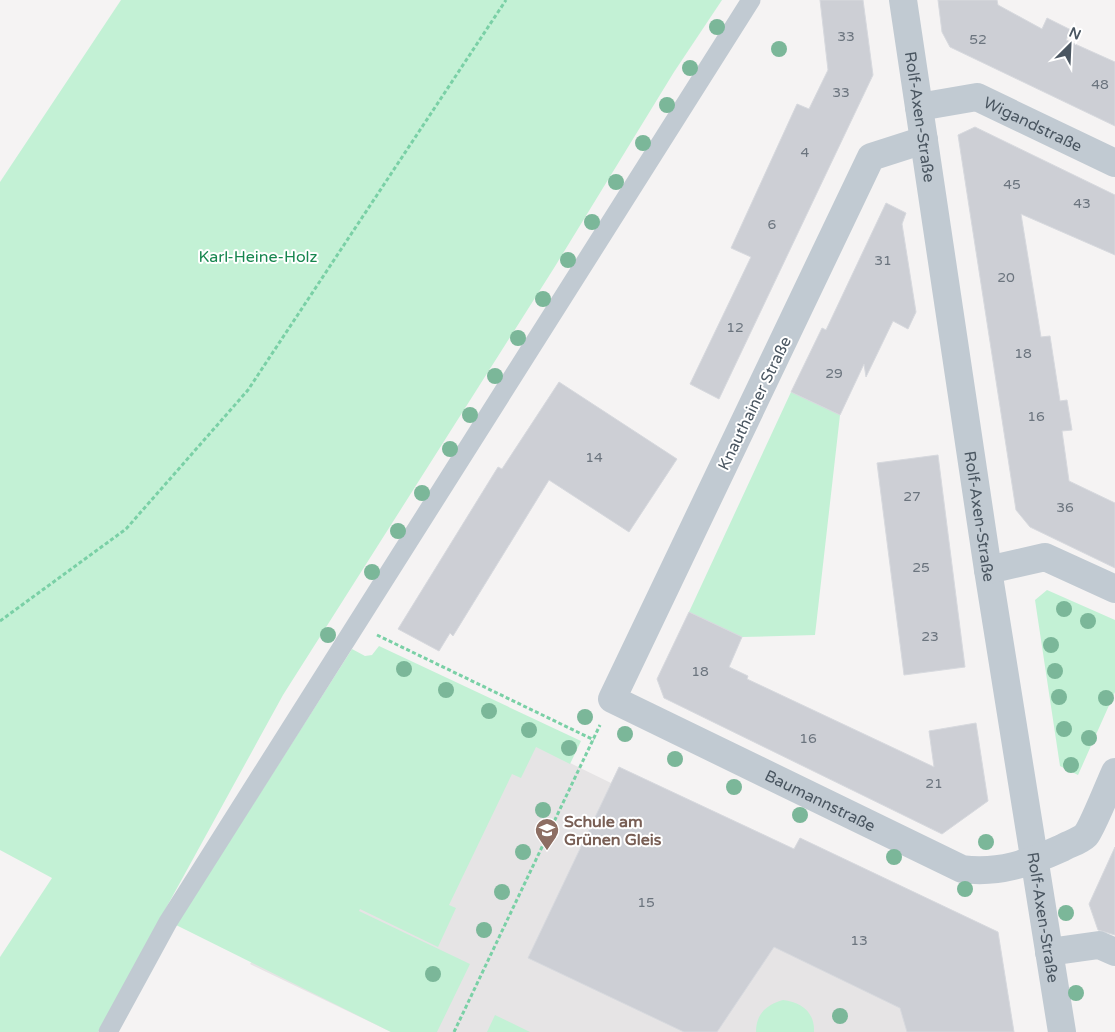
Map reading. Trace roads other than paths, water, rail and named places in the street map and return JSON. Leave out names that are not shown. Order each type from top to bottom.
[{"type":"street","name":"Rolf-Axen-Straße","points":[[903,0],[988,570],[1062,1032]]},
{"type":"street","name":"Wigandstraße","points":[[919,107],[977,97],[1115,163]]},
{"type":"street","name":"Knauthainer Straße","points":[[612,699],[871,157],[924,140]]},
{"type":"street","points":[[988,570],[1045,557],[1115,589]]},
{"type":"street","name":"Baumannstraße","points":[[612,699],[962,869],[982,872],[1034,861],[1086,834],[1115,772]]},
{"type":"street","points":[[1049,952],[1099,945],[1115,952]]},
{"type":"lane","points":[[108,1032],[168,922],[751,0]]},
{"type":"place","name":"Schule am Grünen Gleis","points":[[547,851]]},
{"type":"park label","name":"Karl-Heine-Holz","points":[[258,256]]}]
